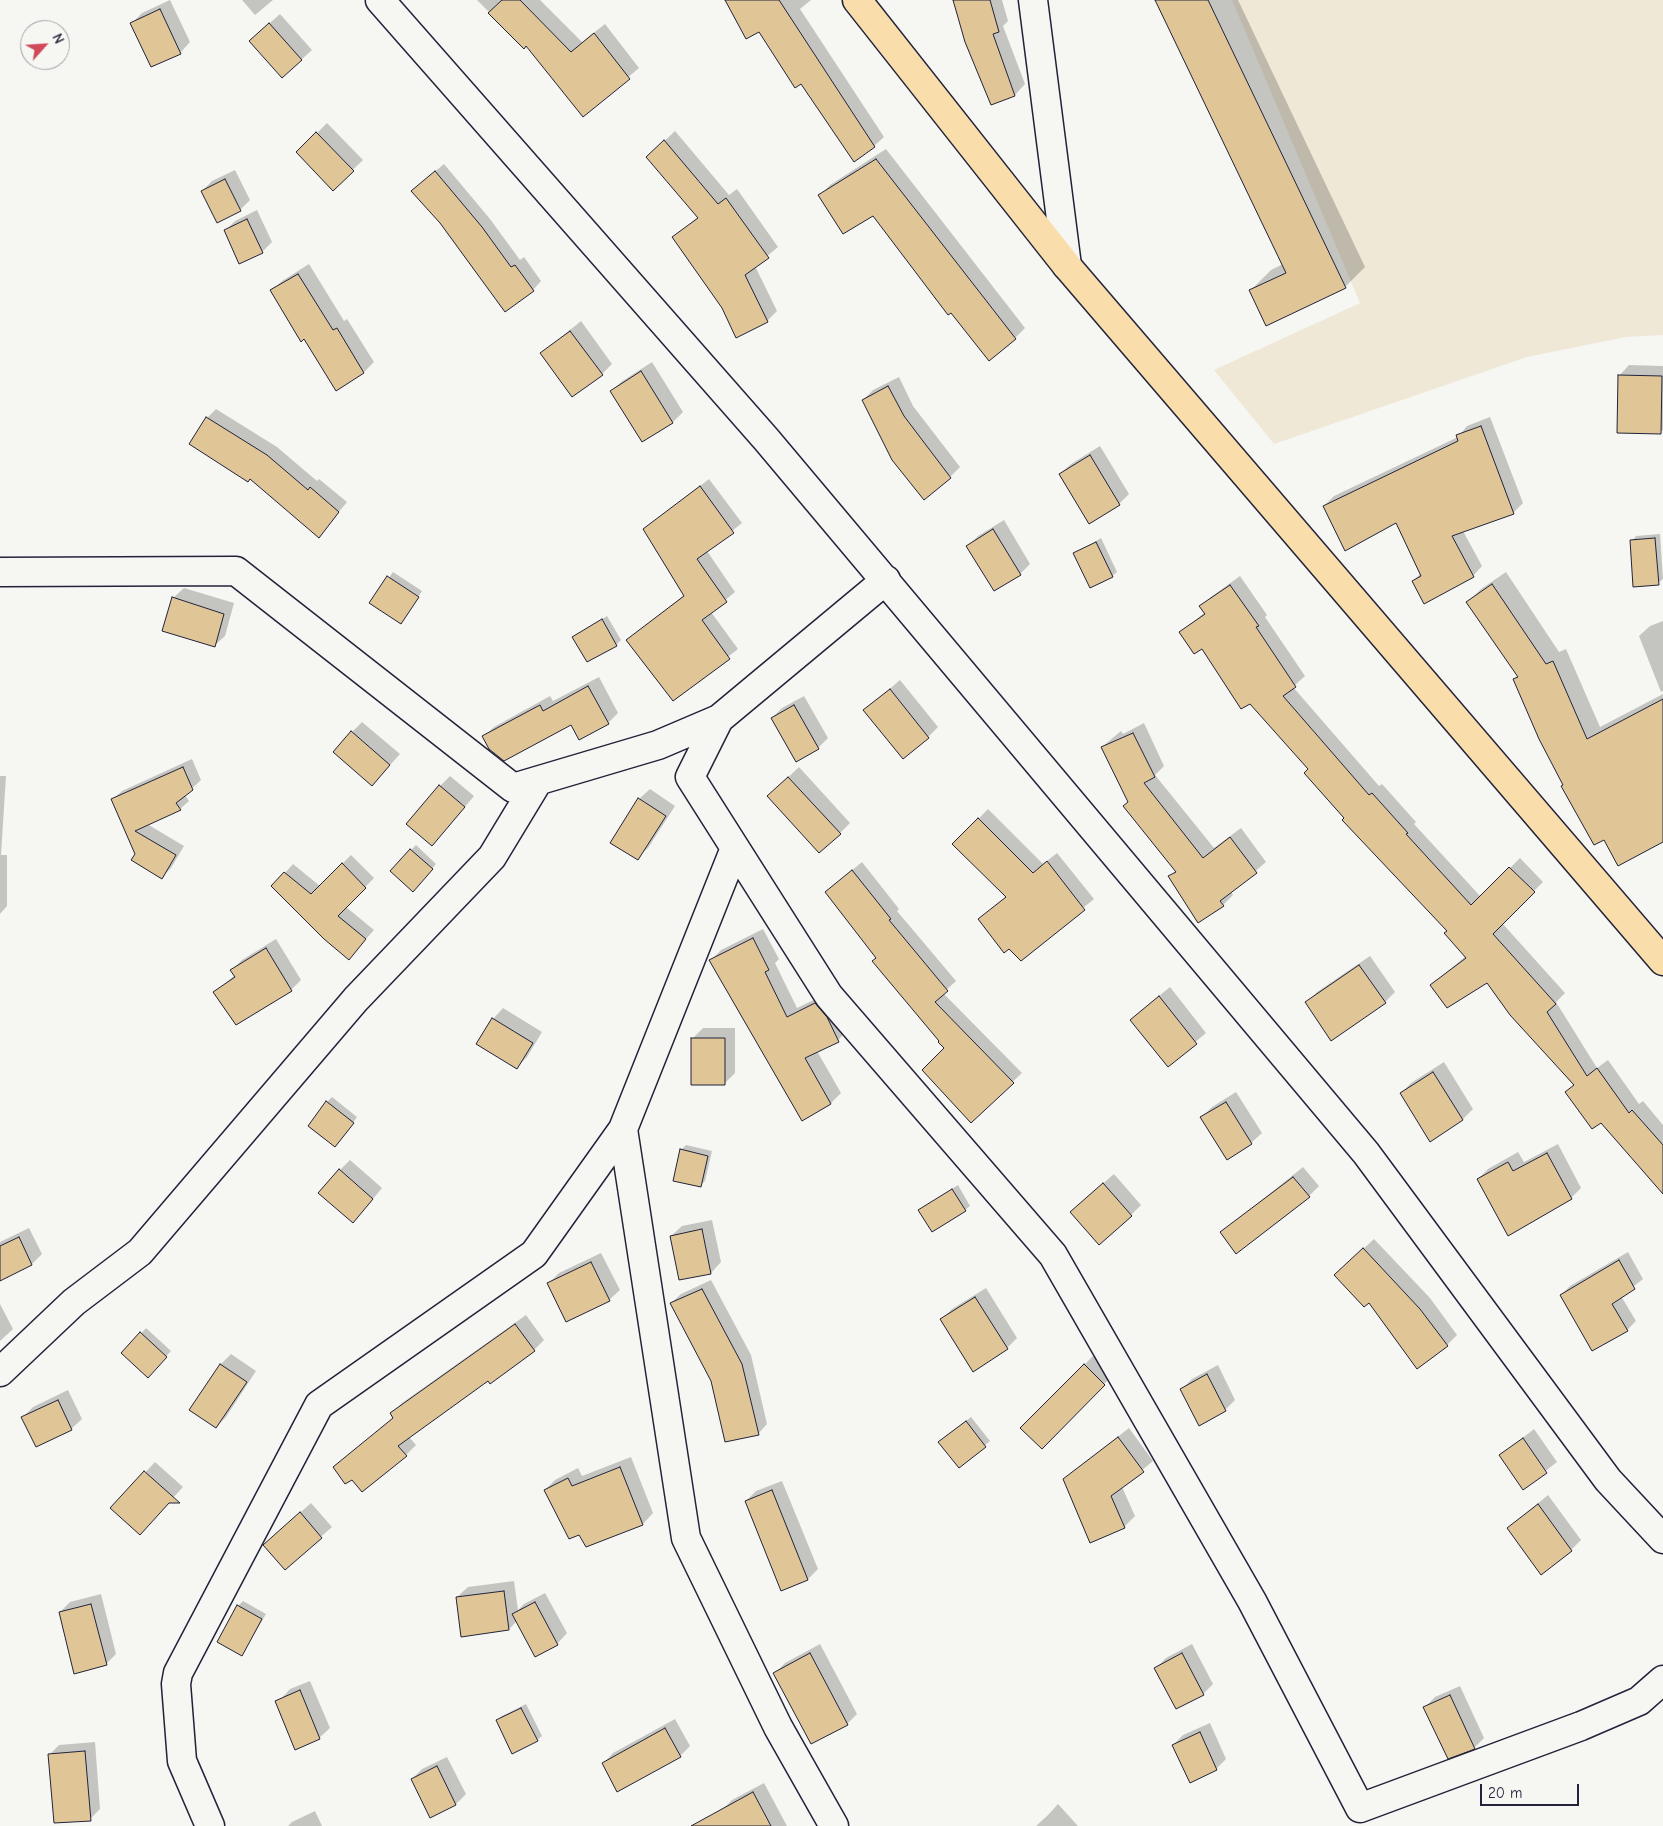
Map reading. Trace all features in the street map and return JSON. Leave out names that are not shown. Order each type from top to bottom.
[{"type":"main road","points":[[857,0],[1067,266],[1663,961]]},
{"type":"street","points":[[380,0],[760,431],[1366,1153],[1608,1480],[1663,1539]]},
{"type":"street","points":[[1033,0],[1067,266]]},
{"type":"street","points":[[0,572],[236,571],[513,788],[658,744],[719,718],[886,580]]},
{"type":"street","points":[[719,718],[690,777],[829,996],[1053,1255],[1252,1600],[1360,1808],[1581,1726],[1639,1701],[1663,1680]]},
{"type":"street","points":[[0,1372],[74,1302],[140,1252],[356,999],[492,857],[538,781]]},
{"type":"street","points":[[210,1826],[182,1761],[176,1684],[178,1673],[319,1405],[534,1254],[623,1130],[735,848]]},
{"type":"street","points":[[623,1130],[686,1538],[778,1727],[834,1826]]},
{"type":"shaded area","points":[[1232,0],[1663,0],[1663,335],[1626,337],[1527,357],[1274,444],[1214,370],[1360,303]]},
{"type":"building","points":[[502,0],[520,0],[571,52],[594,33],[630,79],[583,117],[526,46],[524,49],[488,13]]},
{"type":"building","points":[[725,0],[779,0],[875,147],[854,162],[801,84],[795,88],[759,32],[746,39]]},
{"type":"building","points":[[953,0],[990,0],[999,32],[993,34],[1015,96],[991,105],[965,42]]},
{"type":"building","points":[[1155,0],[1208,0],[1346,288],[1266,326],[1249,290],[1286,273]]},
{"type":"building","points":[[160,9],[181,54],[151,67],[130,23]]},
{"type":"building","points":[[269,23],[302,60],[282,78],[249,41]]},
{"type":"building","points":[[316,132],[354,171],[333,191],[296,152]]},
{"type":"building","points":[[664,140],[718,204],[726,198],[769,258],[745,275],[768,322],[736,338],[722,308],[672,237],[698,218],[646,157]]},
{"type":"building","points":[[876,159],[1016,339],[989,361],[951,313],[948,315],[873,216],[843,234],[818,195]]},
{"type":"building","points":[[435,171],[482,227],[511,267],[515,265],[534,291],[505,312],[440,223],[411,191]]},
{"type":"building","points":[[225,179],[241,211],[217,223],[201,191]]},
{"type":"building","points":[[247,219],[263,253],[239,264],[224,230]]},
{"type":"building","points":[[298,274],[333,330],[337,328],[364,373],[336,391],[304,339],[301,342],[270,290]]},
{"type":"building","points":[[570,331],[603,375],[572,397],[540,353]]},
{"type":"building","points":[[641,371],[673,423],[642,442],[610,391]]},
{"type":"building","points":[[1618,375],[1662,376],[1661,434],[1617,433]]},
{"type":"building","points":[[888,386],[904,416],[951,478],[924,500],[892,460],[862,400]]},
{"type":"building","points":[[206,417],[267,455],[308,490],[310,487],[339,512],[319,538],[250,479],[248,482],[189,444]]},
{"type":"building","points":[[1481,426],[1514,514],[1452,536],[1474,577],[1424,604],[1412,581],[1421,576],[1396,523],[1345,551],[1323,506],[1458,441],[1456,435]]},
{"type":"building","points":[[1090,455],[1120,505],[1089,524],[1059,474]]},
{"type":"building","points":[[700,486],[734,533],[697,559],[727,602],[702,620],[730,659],[673,701],[626,640],[684,596],[643,529]]},
{"type":"building","points":[[993,529],[1021,575],[994,591],[966,546]]},
{"type":"building","points":[[1655,538],[1659,585],[1633,587],[1630,540]]},
{"type":"building","points":[[1096,542],[1113,577],[1090,588],[1073,553]]},
{"type":"building","points":[[387,576],[419,597],[401,624],[369,603]]},
{"type":"building","points":[[1492,584],[1546,664],[1553,661],[1587,739],[1663,699],[1663,842],[1618,866],[1604,840],[1594,845],[1561,786],[1563,785],[1539,739],[1513,679],[1518,677],[1466,602]]},
{"type":"building","points":[[1230,585],[1259,626],[1256,627],[1296,687],[1283,696],[1369,795],[1372,793],[1408,833],[1406,834],[1471,905],[1509,867],[1535,892],[1493,934],[1556,1004],[1547,1012],[1587,1076],[1597,1068],[1629,1113],[1632,1110],[1663,1145],[1663,1194],[1601,1123],[1592,1129],[1565,1092],[1574,1085],[1510,1015],[1487,983],[1447,1008],[1430,985],[1466,958],[1444,933],[1447,931],[1342,820],[1344,818],[1304,773],[1308,769],[1250,704],[1241,709],[1202,649],[1194,654],[1179,632],[1205,614],[1199,606]]},
{"type":"building","points":[[172,597],[224,614],[215,647],[162,631]]},
{"type":"building","points":[[602,619],[617,646],[587,662],[572,637]]},
{"type":"building","points":[[588,686],[609,724],[579,740],[571,725],[504,761],[489,749],[482,736],[540,705],[543,711]]},
{"type":"building","points":[[890,689],[929,738],[903,759],[863,710]]},
{"type":"building","points":[[794,705],[819,749],[796,762],[771,718]]},
{"type":"building","points":[[351,731],[390,765],[372,786],[333,752]]},
{"type":"building","points":[[1133,733],[1155,777],[1144,783],[1203,858],[1230,837],[1257,873],[1220,901],[1224,906],[1198,923],[1168,876],[1176,872],[1123,806],[1128,802],[1101,747]]},
{"type":"building","points":[[183,767],[193,790],[176,803],[181,810],[135,831],[176,855],[162,879],[131,860],[135,854],[111,799]]},
{"type":"building","points":[[788,777],[841,834],[819,853],[767,796]]},
{"type":"building","points":[[439,785],[465,807],[432,846],[406,824]]},
{"type":"building","points":[[638,798],[666,816],[638,860],[610,843]]},
{"type":"building","points":[[978,818],[1033,873],[1047,861],[1085,910],[1021,961],[1009,949],[1004,953],[978,919],[1006,897],[952,844]]},
{"type":"building","points":[[410,849],[433,869],[413,892],[390,871]]},
{"type":"building","points":[[342,863],[366,888],[338,916],[366,939],[349,960],[324,939],[271,886],[284,872],[311,894]]},
{"type":"building","points":[[852,870],[891,919],[889,920],[948,991],[935,1002],[1014,1083],[971,1123],[922,1070],[944,1048],[872,961],[876,958],[825,892]]},
{"type":"building","points":[[753,938],[769,970],[765,972],[787,1017],[815,1003],[827,1017],[839,1042],[805,1058],[831,1104],[802,1121],[709,960]]},
{"type":"building","points":[[266,948],[292,991],[236,1025],[213,992],[235,977],[230,970]]},
{"type":"building","points":[[1359,965],[1386,1003],[1331,1041],[1305,1002]]},
{"type":"building","points":[[1159,996],[1197,1044],[1168,1067],[1130,1020]]},
{"type":"building","points":[[492,1018],[533,1043],[517,1069],[476,1044]]},
{"type":"building","points":[[691,1038],[725,1038],[725,1085],[691,1085]]},
{"type":"building","points":[[1433,1072],[1463,1120],[1430,1142],[1400,1093]]},
{"type":"building","points":[[326,1101],[354,1123],[335,1147],[308,1126]]},
{"type":"building","points":[[1226,1102],[1252,1144],[1227,1160],[1200,1117]]},
{"type":"building","points":[[680,1149],[708,1156],[701,1187],[673,1181]]},
{"type":"building","points":[[1547,1153],[1572,1199],[1508,1236],[1477,1179],[1508,1162],[1513,1171]]},
{"type":"building","points":[[339,1169],[373,1199],[353,1223],[318,1193]]},
{"type":"building","points":[[1293,1177],[1310,1197],[1236,1254],[1220,1232]]},
{"type":"building","points":[[1103,1183],[1132,1216],[1099,1245],[1070,1212]]},
{"type":"building","points":[[952,1189],[966,1211],[932,1232],[918,1210]]},
{"type":"building","points":[[702,1229],[711,1274],[679,1280],[670,1236]]},
{"type":"building","points":[[19,1237],[32,1265],[0,1281],[0,1246]]},
{"type":"building","points":[[1363,1248],[1420,1309],[1448,1346],[1417,1369],[1369,1303],[1364,1307],[1334,1275]]},
{"type":"building","points":[[1619,1260],[1635,1289],[1612,1304],[1628,1331],[1592,1351],[1560,1295]]},
{"type":"building","points":[[591,1262],[610,1301],[566,1322],[547,1283]]},
{"type":"building","points":[[702,1289],[742,1364],[759,1435],[725,1442],[711,1381],[670,1303]]},
{"type":"building","points":[[975,1297],[1008,1349],[973,1372],[940,1319]]},
{"type":"building","points":[[515,1324],[535,1351],[490,1384],[488,1381],[398,1446],[407,1456],[362,1492],[352,1480],[345,1484],[333,1467],[393,1418],[390,1413]]},
{"type":"building","points":[[140,1332],[167,1357],[148,1378],[121,1353]]},
{"type":"building","points":[[220,1364],[247,1382],[216,1428],[189,1410]]},
{"type":"building","points":[[1084,1364],[1105,1385],[1042,1449],[1020,1428]]},
{"type":"building","points":[[1207,1374],[1226,1411],[1199,1426],[1180,1389]]},
{"type":"building","points":[[58,1400],[72,1430],[36,1447],[21,1417]]},
{"type":"building","points":[[966,1421],[986,1447],[959,1468],[938,1442]]},
{"type":"building","points":[[1118,1437],[1144,1472],[1111,1496],[1125,1528],[1090,1543],[1063,1479]]},
{"type":"building","points":[[1523,1438],[1547,1473],[1523,1490],[1499,1455]]},
{"type":"building","points":[[620,1467],[643,1525],[586,1547],[579,1535],[569,1539],[544,1490],[568,1478],[572,1486]]},
{"type":"building","points":[[144,1471],[180,1503],[169,1503],[140,1535],[110,1508]]},
{"type":"building","points":[[772,1490],[808,1580],[781,1591],[745,1501]]},
{"type":"building","points":[[1538,1504],[1572,1551],[1541,1575],[1507,1528]]},
{"type":"building","points":[[300,1512],[322,1538],[285,1570],[263,1545]]},
{"type":"building","points":[[504,1591],[509,1630],[461,1637],[456,1597]]},
{"type":"building","points":[[535,1602],[558,1645],[535,1657],[512,1614]]},
{"type":"building","points":[[91,1604],[107,1665],[74,1674],[59,1612]]},
{"type":"building","points":[[237,1605],[262,1619],[242,1656],[217,1642]]},
{"type":"building","points":[[810,1653],[848,1725],[811,1744],[773,1673]]},
{"type":"building","points":[[1182,1653],[1204,1695],[1176,1709],[1154,1668]]},
{"type":"building","points":[[300,1690],[320,1739],[295,1750],[275,1701]]},
{"type":"building","points":[[1450,1695],[1475,1749],[1448,1759],[1423,1707]]},
{"type":"building","points":[[521,1708],[538,1741],[512,1754],[496,1720]]},
{"type":"building","points":[[665,1728],[681,1757],[617,1792],[602,1763]]},
{"type":"building","points":[[1200,1732],[1217,1770],[1190,1783],[1172,1745]]},
{"type":"building","points":[[85,1751],[91,1821],[54,1823],[48,1754]]},
{"type":"building","points":[[437,1766],[456,1805],[430,1818],[411,1779]]},
{"type":"building","points":[[753,1792],[771,1826],[691,1826]]}]
